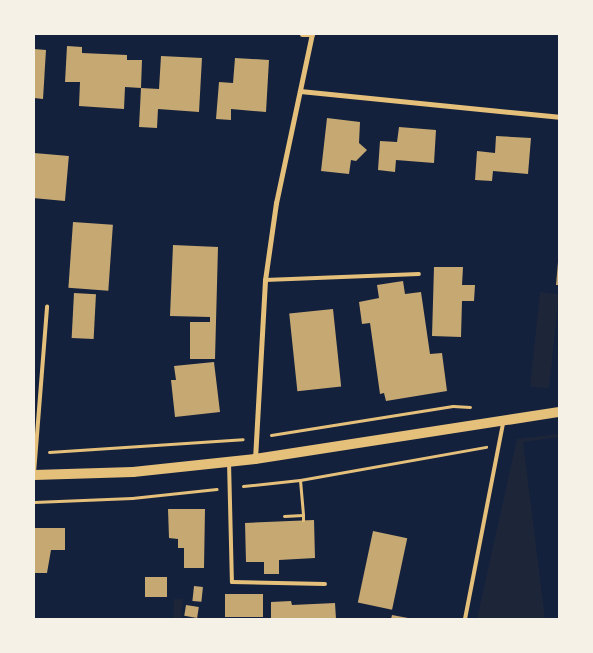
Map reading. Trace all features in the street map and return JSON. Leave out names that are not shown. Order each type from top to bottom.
[{"type":"main road","points":[[34,475],[134,472],[230,460],[255,459],[559,412]]},
{"type":"street","points":[[255,459],[265,280],[276,203],[312,34],[302,34]]},
{"type":"street","points":[[300,91],[559,117]]},
{"type":"lane","points":[[265,280],[419,274]]},
{"type":"lane","points":[[34,475],[47,307]]},
{"type":"lane","points":[[465,619],[503,422]]},
{"type":"lane","points":[[230,460],[232,582],[325,584]]},
{"type":"path","points":[[34,502],[132,498],[300,480],[494,445]]},
{"type":"path","points":[[300,480],[303,520]]},
{"type":"path","points":[[284,516],[303,515]]},
{"type":"shaded area","points":[[540,292],[559,294],[549,388],[530,386]]},
{"type":"shaded area","points":[[559,434],[559,437],[523,442],[545,619],[477,619],[517,439]]},
{"type":"shaded area","points":[[174,599],[183,599],[181,619],[173,619]]},
{"type":"building","points":[[67,46],[82,47],[82,53],[127,55],[127,60],[142,60],[141,88],[125,87],[124,109],[79,106],[80,82],[65,82]]},
{"type":"building","points":[[34,49],[46,50],[43,99],[34,98]]},
{"type":"building","points":[[161,56],[202,58],[199,112],[158,109],[157,128],[139,127],[141,88],[159,89]]},
{"type":"building","points":[[235,58],[269,60],[266,112],[231,109],[231,120],[216,119],[219,82],[233,83]]},
{"type":"building","points":[[327,118],[360,122],[359,143],[367,150],[356,161],[351,160],[349,174],[321,171]]},
{"type":"building","points":[[399,127],[436,130],[434,163],[396,160],[395,172],[378,170],[380,141],[397,142]]},
{"type":"building","points":[[496,136],[531,138],[528,174],[493,171],[492,181],[475,180],[477,151],[495,153]]},
{"type":"building","points":[[34,153],[69,156],[65,201],[34,198]]},
{"type":"building","points":[[73,222],[113,225],[108,291],[68,288]]},
{"type":"building","points":[[173,245],[218,247],[215,359],[190,359],[190,322],[210,322],[210,317],[170,316]]},
{"type":"building","points":[[558,262],[559,285],[556,285]]},
{"type":"building","points":[[434,267],[463,267],[462,285],[475,285],[474,301],[462,301],[461,337],[432,336]]},
{"type":"building","points":[[403,281],[405,294],[421,292],[430,354],[442,353],[447,391],[386,401],[384,393],[380,394],[370,323],[362,324],[359,302],[379,298],[377,285]]},
{"type":"building","points":[[74,293],[96,294],[94,339],[72,338]]},
{"type":"building","points":[[333,309],[341,387],[297,391],[289,314]]},
{"type":"building","points":[[214,362],[220,412],[175,417],[171,380],[176,380],[174,366]]},
{"type":"building","points":[[168,509],[205,509],[204,568],[184,568],[184,548],[178,548],[178,539],[169,538]]},
{"type":"building","points":[[314,520],[315,558],[279,560],[279,574],[264,574],[264,562],[246,562],[245,523]]},
{"type":"building","points":[[34,528],[65,528],[65,550],[51,550],[47,573],[34,573]]},
{"type":"building","points":[[373,531],[407,538],[392,610],[358,602]]},
{"type":"building","points":[[145,577],[167,577],[167,597],[145,597]]},
{"type":"building","points":[[194,586],[203,587],[201,602],[192,601]]},
{"type":"building","points":[[225,594],[263,594],[263,617],[225,617]]},
{"type":"building","points":[[291,601],[292,605],[335,603],[336,619],[271,619],[271,602]]},
{"type":"building","points":[[186,605],[199,607],[197,618],[184,616]]},
{"type":"building","points":[[392,615],[408,618],[408,619],[391,619]]}]
